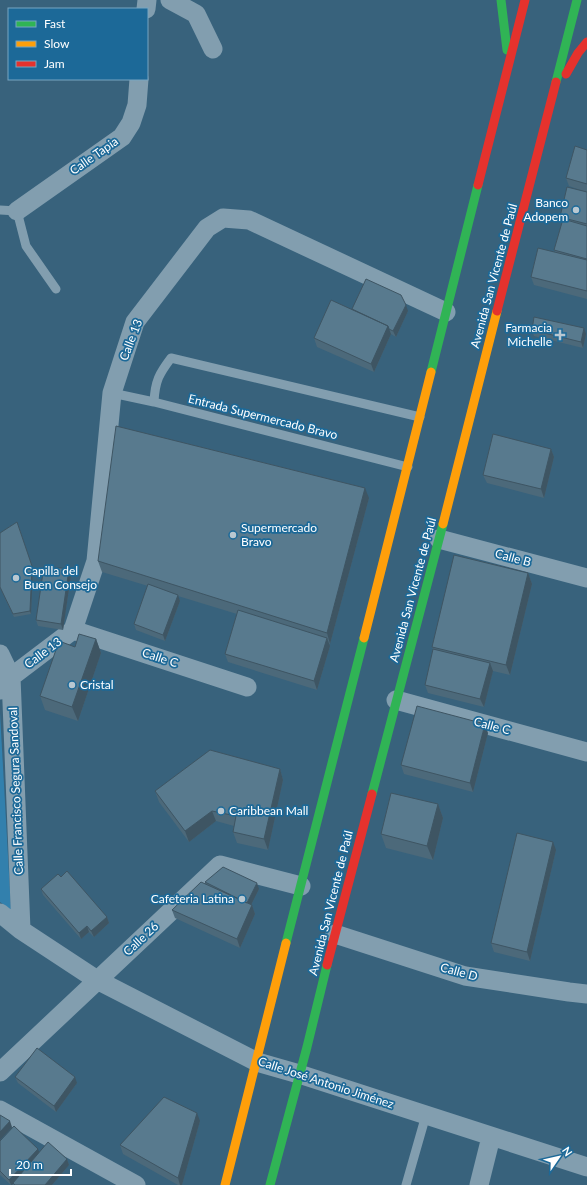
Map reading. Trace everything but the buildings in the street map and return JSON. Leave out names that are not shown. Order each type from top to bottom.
[{"type":"main road","points":[[501,0],[506,34],[508,67]]},
{"type":"main road","points":[[225,1185],[525,0]]},
{"type":"main road","name":"Avenida San Vicente de Paúl","points":[[270,1185],[299,1074],[308,1047],[335,934],[439,539],[577,0]]},
{"type":"main road","points":[[552,98],[578,53],[587,42]]},
{"type":"street","points":[[170,0],[196,14],[213,49]]},
{"type":"street","name":"Calle Tapia","points":[[8,211],[122,137],[131,123],[135,111],[139,80]]},
{"type":"street","name":"Calle 13","points":[[5,683],[73,630],[96,561],[112,393],[135,322],[207,228],[223,218],[249,220],[446,312]]},
{"type":"street","name":"Calle B","points":[[439,539],[587,578]]},
{"type":"street","name":"Calle C","points":[[73,630],[247,686]]},
{"type":"street","name":"Calle Francisco Segura Sandoval","points":[[0,654],[5,683],[22,930]]},
{"type":"street","name":"Calle C","points":[[396,700],[587,752]]},
{"type":"street","name":"Calle 26","points":[[0,1072],[220,865],[301,886]]},
{"type":"street","name":"Calle José Antonio Jiménez","points":[[0,913],[22,930],[97,980],[257,1062],[299,1074],[587,1167]]},
{"type":"street","name":"Calle D","points":[[335,934],[465,976],[587,994]]},
{"type":"street","points":[[0,1110],[136,1185]]},
{"type":"street","points":[[479,1185],[491,1137]]},
{"type":"lane","points":[[8,211],[26,246],[56,289]]},
{"type":"lane","points":[[154,402],[155,386],[162,369],[171,358],[420,417]]},
{"type":"lane","name":"Entrada Supermercado Bravo","points":[[112,393],[154,402],[408,467]]},
{"type":"lane","points":[[406,1185],[426,1115]]},
{"type":"shaded area","points":[[0,713],[11,910],[0,902]]},
{"type":"traffic: fast","points":[[501,0],[507,50]]},
{"type":"traffic: fast","points":[[556,82],[577,0]]},
{"type":"traffic: fast","points":[[431,372],[478,185]]},
{"type":"traffic: fast","points":[[372,794],[443,524]]},
{"type":"traffic: fast","points":[[286,943],[364,638]]},
{"type":"traffic: fast","points":[[270,1185],[307,1047],[327,965]]},
{"type":"traffic: slow","points":[[443,524],[497,311]]},
{"type":"traffic: slow","points":[[364,638],[431,372]]},
{"type":"traffic: slow","points":[[225,1185],[286,943]]},
{"type":"traffic: jam","points":[[478,185],[525,0]]},
{"type":"traffic: jam","points":[[566,74],[578,53],[587,42]]},
{"type":"traffic: jam","points":[[497,311],[556,82]]},
{"type":"traffic: jam","points":[[327,965],[372,794]]},
{"type":"place","name":"Banco Adopem","points":[[576,210]]},
{"type":"place","name":"Farmacia Michelle","points":[[560,335]]},
{"type":"place","name":"Supermercado Bravo","points":[[233,535]]},
{"type":"place","name":"Capilla del Buen Consejo","points":[[16,578]]},
{"type":"place","name":"Cristal","points":[[72,685]]},
{"type":"place","name":"Caribbean Mall","points":[[221,811]]},
{"type":"place","name":"Cafeteria Latina","points":[[242,899]]}]
